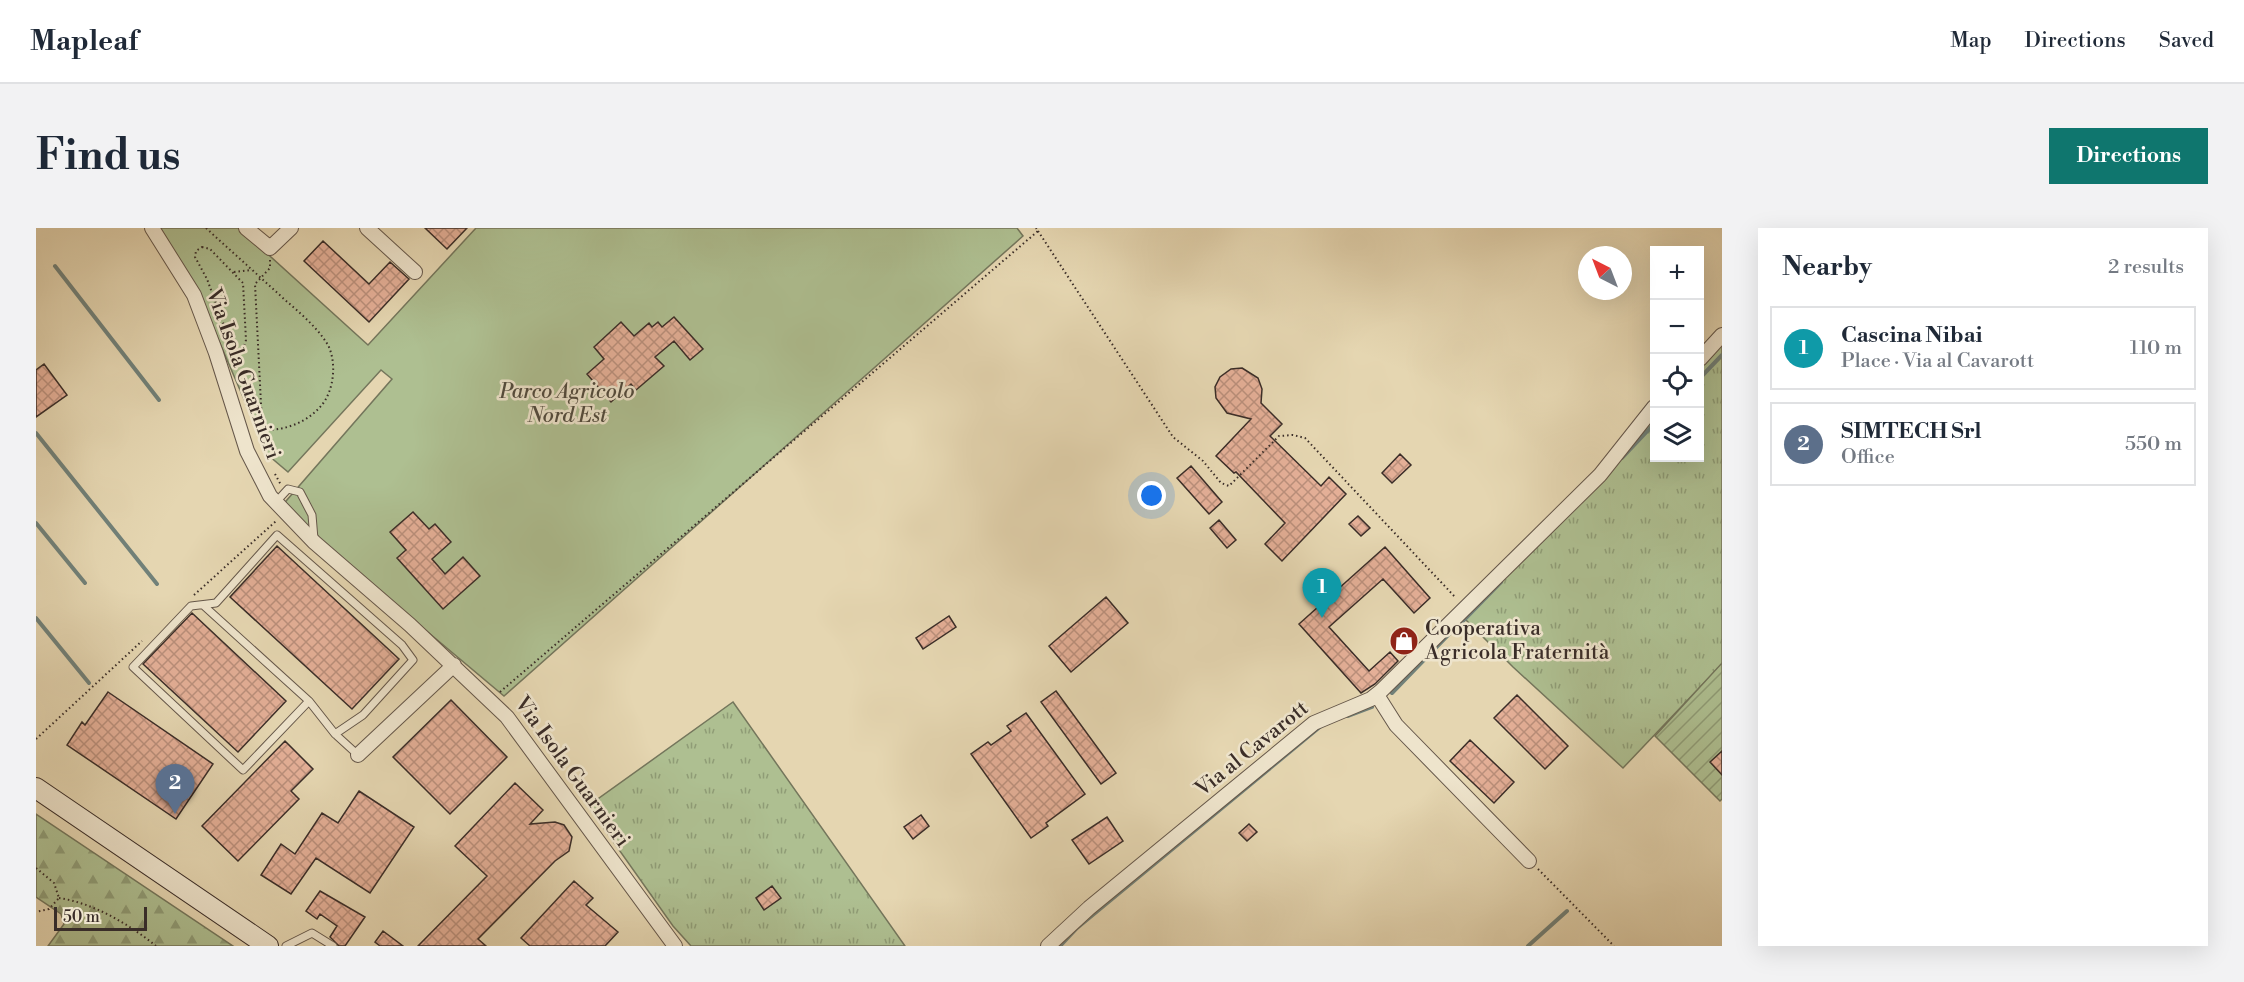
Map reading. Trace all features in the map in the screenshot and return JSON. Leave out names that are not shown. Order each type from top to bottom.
[{"type":"main road","points":[[36,788],[268,946]]},
{"type":"street","name":"Via Isola Guarnieri","points":[[152,228],[194,295],[216,352],[251,461],[275,503],[314,542],[492,700],[521,734],[561,793],[675,946]]},
{"type":"street","points":[[246,228],[270,248],[291,228]]},
{"type":"street","points":[[367,228],[415,272]]},
{"type":"street","points":[[1704,354],[1722,335]]},
{"type":"street","name":"Via al Cavarott","points":[[1048,946],[1089,908],[1314,723],[1377,695],[1600,475],[1653,408]]},
{"type":"street","points":[[358,755],[454,665]]},
{"type":"street","points":[[1377,695],[1396,725],[1529,861]]},
{"type":"lane","points":[[275,503],[288,489],[300,492],[312,515],[314,542]]},
{"type":"lane","points":[[309,701],[243,770],[133,667],[191,606],[216,603],[277,535],[402,645],[413,660],[363,715],[335,734]]},
{"type":"lane","points":[[203,605],[309,701],[335,734],[358,755]]},
{"type":"lane","points":[[286,946],[312,933],[333,946]]},
{"type":"path","points":[[206,228],[210,230],[252,270],[260,277],[320,334],[329,347],[333,362],[330,389],[326,400],[305,419],[277,430],[264,430],[262,424],[255,284],[260,277],[270,268],[270,248]]},
{"type":"path","points":[[492,700],[1037,229],[1173,437],[1203,461],[1221,483],[1229,486],[1238,479],[1279,436],[1305,438],[1464,607]]},
{"type":"path","points":[[202,247],[210,249],[234,272],[243,283],[246,340],[243,348],[238,351],[232,347],[207,279],[195,257],[196,250],[202,247]]},
{"type":"path","points":[[234,272],[252,270]]},
{"type":"path","points":[[1529,861],[1614,946]]},
{"type":"path","points":[[36,868],[54,883],[59,898]]},
{"type":"path","points":[[36,912],[49,909],[59,898]]},
{"type":"path","points":[[59,898],[78,901],[142,935],[156,946]]},
{"type":"green space","name":"Parco Agricolo Nord Est","points":[[160,228],[239,228],[368,345],[476,228],[1017,228],[1023,236],[504,696],[280,508],[392,379],[381,370],[288,472],[268,455],[194,283]]},
{"type":"green space","points":[[1722,340],[1722,664],[1623,768],[1513,667],[1460,614],[1650,418],[1650,462],[1704,462],[1704,358]]},
{"type":"green space","points":[[1722,663],[1722,799],[1720,801],[1655,736]]},
{"type":"green space","points":[[733,702],[905,946],[691,946],[673,926],[588,806]]},
{"type":"green space","points":[[36,814],[233,946],[48,946],[64,924],[61,914],[36,897]]},
{"type":"building","points":[[425,228],[467,228],[447,249]]},
{"type":"building","points":[[323,241],[369,284],[390,262],[409,279],[369,322],[304,261]]},
{"type":"building","points":[[674,317],[703,349],[690,360],[674,341],[655,357],[664,366],[636,390],[631,384],[611,402],[587,374],[604,359],[594,347],[621,322],[634,336],[649,323],[652,327],[658,322],[662,327]]},
{"type":"building","points":[[44,364],[67,395],[36,417],[36,370]]},
{"type":"building","points":[[1242,368],[1258,378],[1262,389],[1261,403],[1282,424],[1270,436],[1321,486],[1329,477],[1346,494],[1282,561],[1265,544],[1285,523],[1236,472],[1234,473],[1216,456],[1251,419],[1227,413],[1216,398],[1215,387],[1220,377],[1231,369]]},
{"type":"building","points":[[1400,454],[1411,465],[1392,483],[1382,473]]},
{"type":"building","points":[[1191,466],[1222,502],[1209,514],[1177,478]]},
{"type":"building","points":[[413,512],[429,529],[435,524],[451,542],[432,559],[445,574],[463,557],[480,576],[443,609],[397,558],[406,550],[390,532]]},
{"type":"building","points":[[1358,516],[1370,528],[1361,536],[1349,524]]},
{"type":"building","points":[[1219,520],[1236,540],[1227,548],[1210,528]]},
{"type":"building","points":[[277,546],[399,659],[352,709],[230,597]]},
{"type":"building","points":[[1385,547],[1430,598],[1414,613],[1383,579],[1329,627],[1369,671],[1390,652],[1398,661],[1375,684],[1361,693],[1299,624]]},
{"type":"building","points":[[1106,597],[1128,623],[1071,672],[1049,646]]},
{"type":"building","points":[[192,613],[286,701],[238,752],[143,664]]},
{"type":"building","points":[[949,616],[956,627],[923,649],[916,638]]},
{"type":"building","points":[[1056,691],[1116,773],[1101,784],[1041,702]]},
{"type":"building","points":[[108,692],[213,764],[176,819],[67,745],[82,722],[85,725]]},
{"type":"building","points":[[1517,695],[1568,746],[1545,769],[1494,718]]},
{"type":"building","points":[[451,700],[507,757],[450,814],[393,757]]},
{"type":"building","points":[[1026,713],[1085,794],[1046,823],[1048,826],[1031,838],[971,754],[988,742],[991,745],[1011,731],[1007,726]]},
{"type":"building","points":[[1470,740],[1514,782],[1494,803],[1450,761]]},
{"type":"building","points":[[285,741],[313,769],[291,791],[299,799],[238,861],[202,826]]},
{"type":"building","points":[[1722,751],[1722,775],[1710,762]]},
{"type":"building","points":[[515,783],[543,810],[530,824],[555,822],[564,825],[572,837],[569,851],[555,861],[478,939],[486,946],[418,946],[487,876],[455,846]]},
{"type":"building","points":[[359,791],[414,827],[370,893],[316,858],[291,894],[261,875],[281,844],[295,854],[322,813],[338,823]]},
{"type":"building","points":[[921,815],[929,826],[913,839],[904,827]]},
{"type":"building","points":[[1107,817],[1123,841],[1089,864],[1072,840]]},
{"type":"building","points":[[1249,824],[1257,832],[1247,841],[1239,833]]},
{"type":"building","points":[[574,881],[593,898],[586,905],[618,932],[605,946],[530,946],[521,938]]},
{"type":"building","points":[[772,886],[781,898],[764,910],[756,898]]},
{"type":"building","points":[[320,891],[365,917],[345,946],[339,946],[330,937],[337,926],[320,914],[317,919],[306,911]]},
{"type":"building","points":[[383,931],[403,946],[380,946],[375,942]]},
{"type":"waterway","points":[[55,266],[159,400]]},
{"type":"waterway","points":[[1704,374],[1722,355]]},
{"type":"waterway","points":[[1622,458],[1650,428]]},
{"type":"waterway","points":[[36,433],[157,584]]},
{"type":"waterway","points":[[36,523],[85,583]]},
{"type":"waterway","points":[[1459,625],[1501,582]]},
{"type":"waterway","points":[[36,618],[89,683]]},
{"type":"waterway","points":[[1392,693],[1450,633]]},
{"type":"waterway","points":[[1348,716],[1372,707]]},
{"type":"waterway","points":[[1060,946],[1077,928],[1321,726]]},
{"type":"waterway","points":[[1528,946],[1567,911]]},
{"type":"place","name":"Cascina Nibai","points":[[1322,618]]},
{"type":"place","name":"Cooperativa Agricola Fraternità","points":[[1404,641]]},
{"type":"place","name":"SIMTECH Srl","points":[[175,814]]}]
